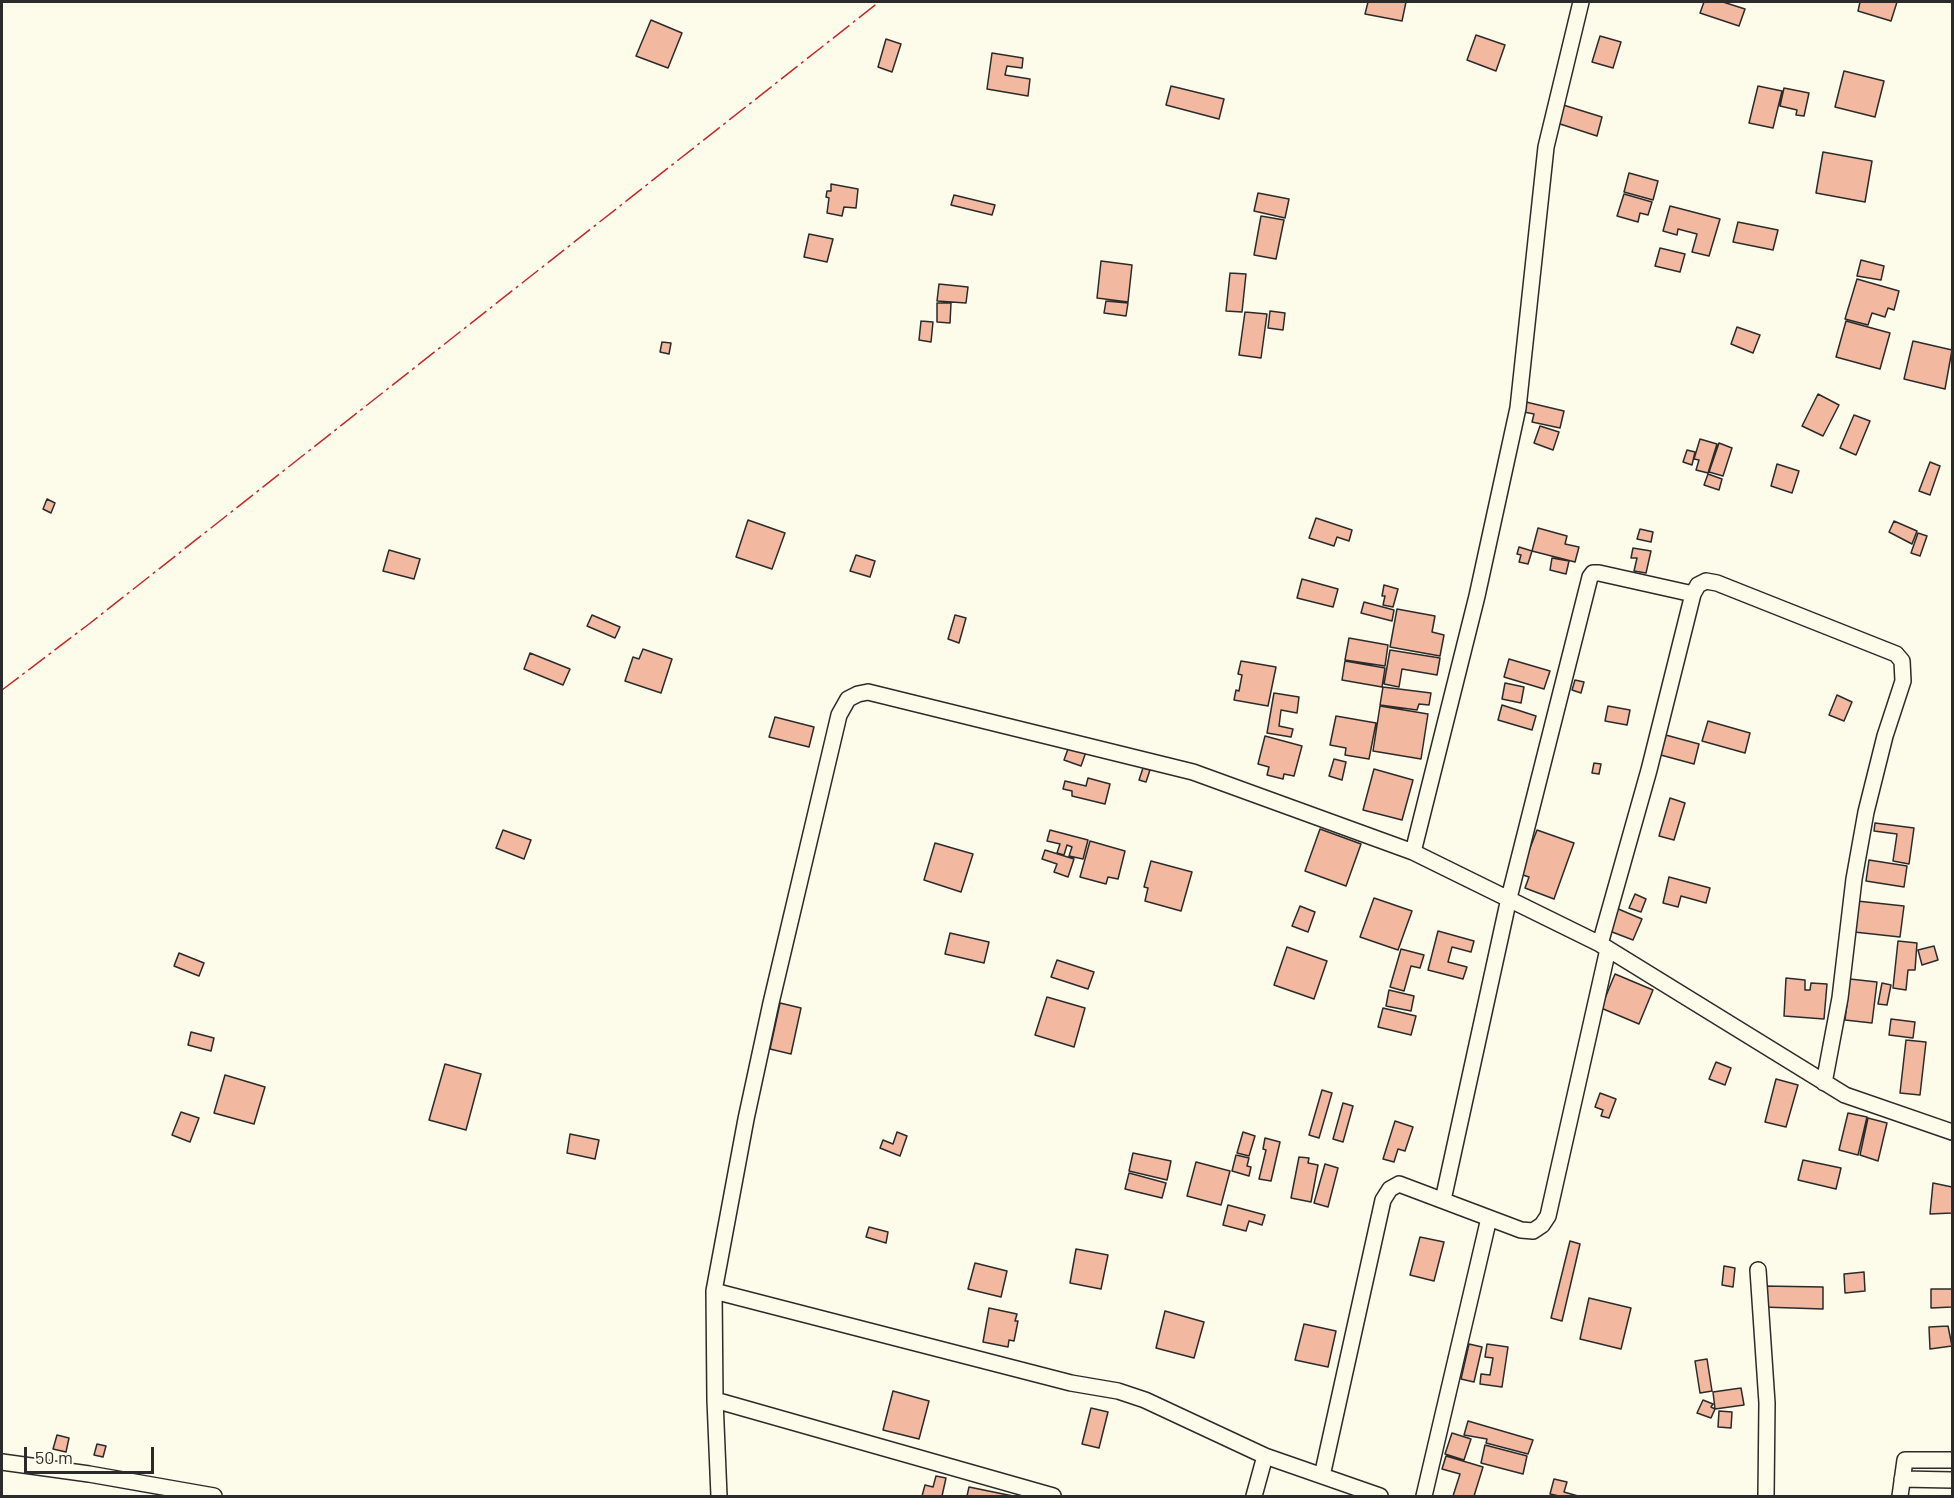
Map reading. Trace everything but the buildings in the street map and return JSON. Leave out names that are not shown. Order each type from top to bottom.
[{"type":"street","points":[[1413,852],[1477,596],[1518,408],[1546,147],[1581,2]]},
{"type":"street","points":[[1443,1200],[1509,898],[1590,577],[1593,573],[1599,573],[1693,594]]},
{"type":"street","points":[[1322,1476],[1383,1200],[1390,1189],[1399,1184],[1521,1230],[1533,1231],[1542,1225],[1548,1216],[1604,946],[1693,594],[1698,585],[1706,581],[1717,583],[1896,654],[1902,661],[1903,681],[1882,747],[1866,812],[1854,879],[1840,998],[1824,1083]]},
{"type":"street","points":[[719,1497],[714,1291],[746,1119],[771,1003],[839,715],[848,699],[868,692],[1193,772],[1413,852],[1604,946],[1845,1095],[1953,1132]]},
{"type":"street","points":[[1424,1497],[1489,1218]]},
{"type":"street","points":[[1758,1270],[1767,1402],[1766,1497]]},
{"type":"street","points":[[714,1291],[1071,1383],[1118,1391],[1145,1400],[1264,1456],[1380,1497]]},
{"type":"street","points":[[715,1400],[1053,1497]]},
{"type":"street","points":[[1254,1497],[1264,1456]]},
{"type":"street","points":[[1900,1497],[1905,1460],[1953,1460]]},
{"type":"street","points":[[2,1462],[88,1474],[214,1497]]},
{"type":"street","points":[[1902,1479],[1953,1480]]},
{"type":"power","points":[[2,690],[879,2]]}]
